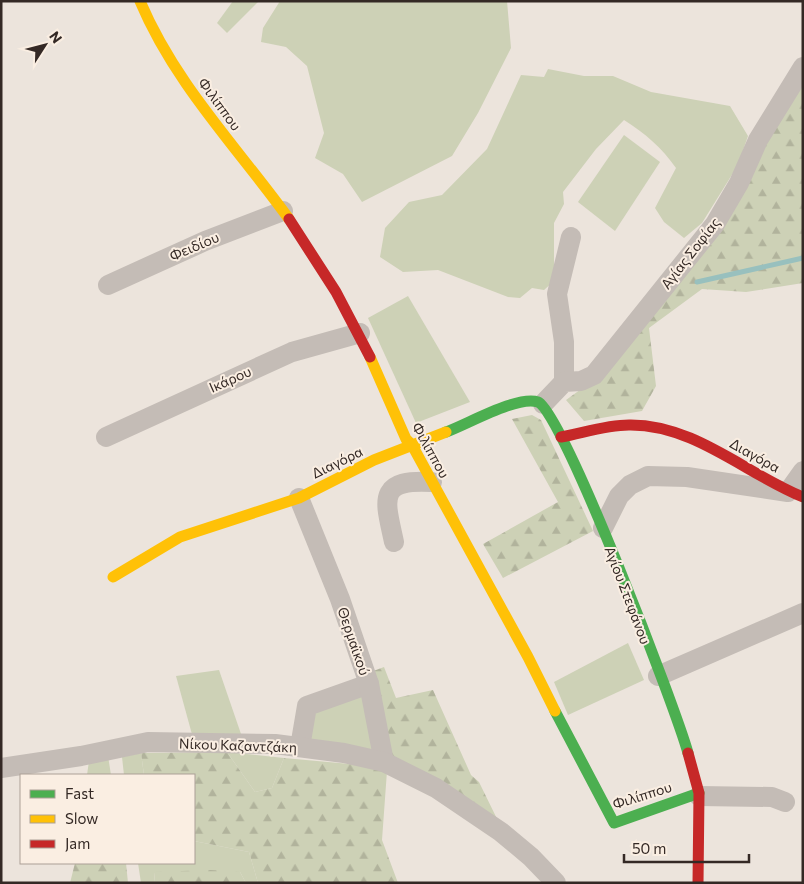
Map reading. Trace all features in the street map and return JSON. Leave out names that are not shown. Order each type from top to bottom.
[{"type":"street","name":"Φιλίππου","points":[[140,1],[164,49],[200,106],[283,211],[360,333],[406,439],[412,446],[532,664],[588,777],[614,823],[699,794]]},
{"type":"street","name":"Αγίας Σοφίας","points":[[564,382],[581,381],[594,375],[715,224],[739,182],[758,140],[803,67]]},
{"type":"street","name":"Φειδίου","points":[[108,285],[205,241],[283,211]]},
{"type":"street","points":[[570,237],[556,294],[564,342],[564,382],[542,404],[561,437],[603,528]]},
{"type":"street","name":"Ικάρου","points":[[106,438],[292,352],[360,333]]},
{"type":"street","name":"Διαγόρα","points":[[113,577],[180,537],[299,498],[374,460],[475,421],[514,402],[536,401],[542,404]]},
{"type":"street","name":"Διαγόρα","points":[[561,437],[628,425],[690,438],[742,463],[796,494]]},
{"type":"street","points":[[796,494],[803,471]]},
{"type":"street","name":"Αγίου Στεφάνου","points":[[698,883],[699,794],[684,738],[658,676],[603,528],[619,496],[630,485],[648,476],[687,477],[796,494]]},
{"type":"street","points":[[394,542],[386,505],[389,492],[399,485],[413,481],[432,482]]},
{"type":"street","name":"Θερμαϊκού","points":[[299,498],[340,599],[369,684],[307,706],[300,747]]},
{"type":"street","points":[[658,676],[803,613]]},
{"type":"street","points":[[369,684],[384,762]]},
{"type":"street","name":"Νίκου Καζαντζάκη","points":[[1,768],[81,756],[148,742],[275,744],[344,753],[384,762],[436,788],[501,832],[531,857],[556,883]]},
{"type":"street","points":[[699,794],[772,797],[785,802]]},
{"type":"green space","points":[[233,1],[259,1],[227,33],[217,23]]},
{"type":"green space","points":[[280,1],[507,1],[511,48],[478,113],[452,156],[362,202],[343,174],[315,158],[324,133],[307,66],[286,47],[261,42],[263,28]]},
{"type":"green space","points":[[548,69],[584,76],[613,76],[651,92],[730,106],[748,136],[738,165],[702,223],[684,238],[664,222],[655,208],[676,168],[653,141],[624,120],[596,149],[563,192],[564,204],[554,223],[554,281],[544,290],[532,288],[520,298],[508,297],[438,270],[403,272],[380,257],[385,228],[409,202],[442,195],[487,149],[521,75],[544,77]]},
{"type":"green space","points":[[803,77],[803,283],[746,292],[702,289],[649,328],[656,386],[642,411],[584,421],[566,400],[595,379],[633,329]]},
{"type":"green space","points":[[624,135],[660,162],[615,231],[578,202]]},
{"type":"green space","points":[[408,296],[470,402],[416,423],[368,318]]},
{"type":"green space","points":[[532,415],[541,420],[593,531],[503,578],[483,544],[558,502],[512,419]]},
{"type":"green space","points":[[628,643],[644,680],[568,715],[554,682]]},
{"type":"green space","points":[[384,667],[396,698],[433,690],[471,775],[479,782],[501,827],[385,760],[368,673]]},
{"type":"green space","points":[[219,670],[241,734],[193,738],[176,676]]},
{"type":"green space","points":[[368,689],[380,758],[306,739],[314,707]]},
{"type":"green space","points":[[227,752],[284,758],[272,788],[255,792]]},
{"type":"green space","points":[[227,752],[255,792],[272,788],[284,758],[361,765],[387,771],[382,840],[398,883],[258,883],[249,852],[195,841],[195,774],[144,774],[141,753]]},
{"type":"green space","points":[[141,753],[144,774],[124,774],[122,757]]},
{"type":"green space","points":[[108,756],[111,774],[87,774],[89,761]]},
{"type":"green space","points":[[195,841],[249,852],[258,883],[246,883],[240,872],[154,873],[155,883],[141,883],[138,864],[195,864]]},
{"type":"green space","points":[[75,864],[126,864],[128,883],[70,883]]},
{"type":"green space","points":[[211,870],[240,872],[246,883],[155,883],[154,872]]},
{"type":"waterway","points":[[697,282],[803,258]]},
{"type":"traffic: fast","points":[[446,432],[506,406],[529,401],[538,402],[551,418],[570,454],[618,565],[688,753]]},
{"type":"traffic: fast","points":[[555,711],[614,823],[699,793]]},
{"type":"traffic: slow","points":[[140,1],[154,31],[189,87],[289,219]]},
{"type":"traffic: slow","points":[[370,357],[406,439],[412,445],[528,657],[555,711]]},
{"type":"traffic: slow","points":[[113,577],[180,537],[299,498],[374,460],[446,432]]},
{"type":"traffic: jam","points":[[289,219],[336,292],[370,357]]},
{"type":"traffic: jam","points":[[561,437],[620,425],[653,427],[698,441],[803,497]]},
{"type":"traffic: jam","points":[[688,753],[699,793],[698,883]]}]
